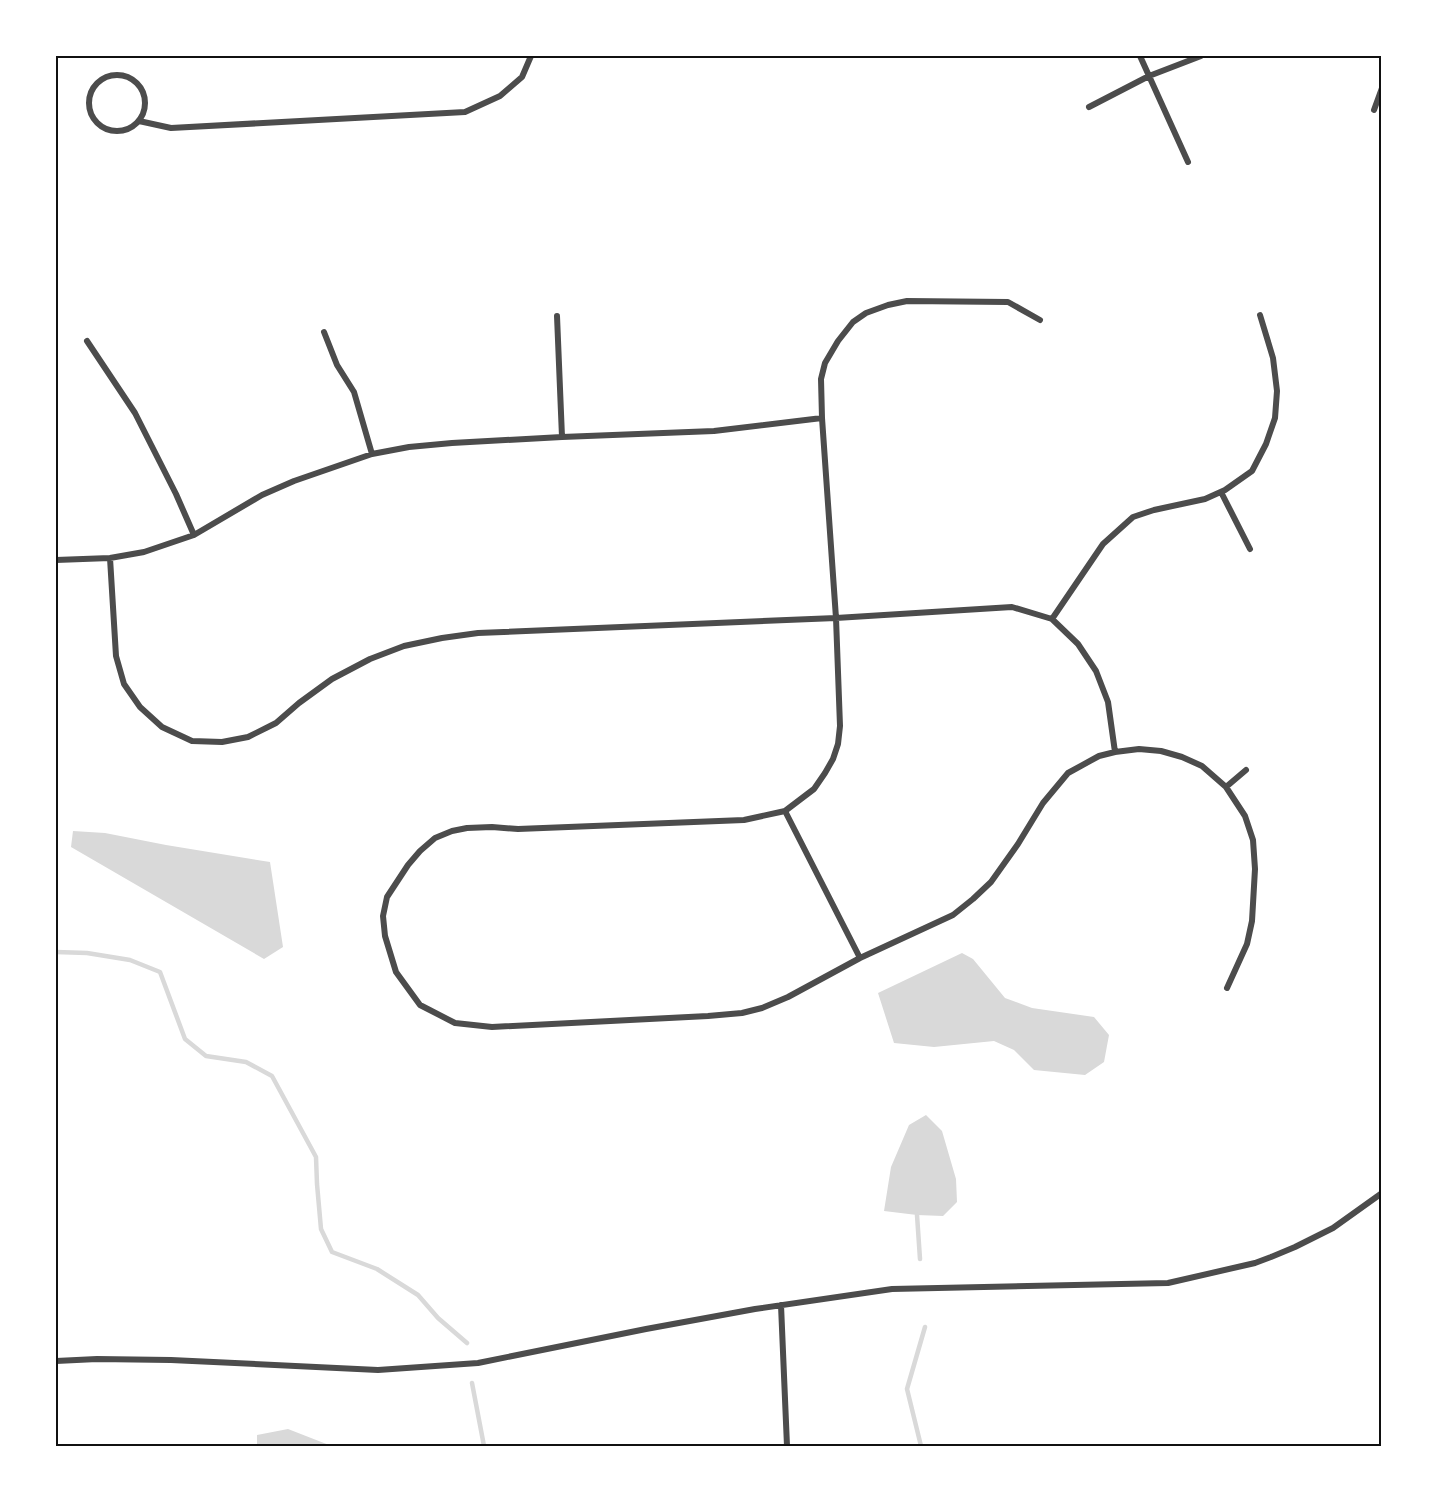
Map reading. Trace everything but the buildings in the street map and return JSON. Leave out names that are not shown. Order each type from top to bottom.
[{"type":"street","points":[[140,121],[171,128],[465,112],[500,96],[522,77],[531,56]]},
{"type":"street","points":[[1140,56],[1188,162]]},
{"type":"street","points":[[1089,107],[1149,76],[1201,56]]},
{"type":"street","points":[[113,75],[123,75],[139,85],[146,103],[140,121],[132,128],[123,131],[105,129],[98,124],[92,116],[89,99],[97,83],[113,75]]},
{"type":"street","points":[[1374,110],[1382,88]]},
{"type":"street","points":[[1040,320],[1008,302],[907,302],[888,305],[866,313],[853,322],[838,340],[825,363],[820,379],[836,618],[840,726],[834,759],[814,789],[785,812],[744,820],[518,829],[492,827],[452,831],[435,838],[420,850],[387,897],[383,916],[385,936],[396,972],[420,1005],[455,1023],[492,1026],[684,1018],[742,1013],[762,1008],[788,997],[861,958],[953,915],[991,882],[1043,803],[1068,773],[1099,756],[1139,749],[1161,751],[1202,766],[1226,787],[1245,816],[1253,840],[1255,868],[1252,921],[1247,944],[1227,988]]},
{"type":"street","points":[[1052,619],[1103,544],[1133,517],[1154,510],[1205,500],[1252,471],[1266,444],[1275,418],[1277,391],[1273,358],[1260,315]]},
{"type":"street","points":[[557,316],[562,437]]},
{"type":"street","points":[[324,332],[337,365],[354,392],[372,454]]},
{"type":"street","points":[[87,341],[135,413],[194,535]]},
{"type":"street","points":[[56,560],[110,558],[144,552],[194,535],[262,495],[294,481],[372,454],[409,447],[562,437],[714,431],[822,418]]},
{"type":"street","points":[[1221,492],[1250,549]]},
{"type":"street","points":[[110,558],[116,656],[124,684],[140,707],[162,728],[192,741],[222,742],[248,737],[276,723],[332,679],[370,659],[404,646],[442,638],[478,633],[836,618],[1012,607],[1052,619],[1078,644],[1096,671],[1108,702],[1115,752]]},
{"type":"street","points":[[1226,787],[1246,770]]},
{"type":"street","points":[[785,812],[861,958]]},
{"type":"street","points":[[56,1361],[171,1360],[378,1370],[478,1363],[646,1329],[781,1305],[892,1289],[1168,1283],[1255,1263],[1296,1247],[1333,1228],[1382,1193]]},
{"type":"street","points":[[781,1305],[787,1446]]},
{"type":"shaded area","points":[[73,831],[105,833],[270,862],[283,947],[264,959],[71,847]]},
{"type":"shaded area","points":[[962,953],[973,959],[1005,998],[1032,1008],[1094,1017],[1109,1035],[1104,1062],[1085,1075],[1034,1070],[1014,1050],[994,1041],[934,1047],[894,1043],[878,993]]},
{"type":"shaded area","points":[[926,1115],[942,1131],[956,1179],[957,1202],[943,1216],[884,1211],[891,1167],[909,1125]]},
{"type":"shaded area","points":[[288,1429],[329,1446],[257,1446],[257,1435]]},
{"type":"waterway","points":[[56,952],[87,953],[130,960],[160,972],[185,1039],[206,1056],[246,1062],[272,1076],[316,1157],[321,1229],[332,1252],[377,1269],[418,1295],[438,1318],[467,1343]]},
{"type":"waterway","points":[[917,1215],[920,1259]]},
{"type":"waterway","points":[[921,1446],[907,1389],[925,1327]]},
{"type":"waterway","points":[[472,1383],[484,1446]]}]
